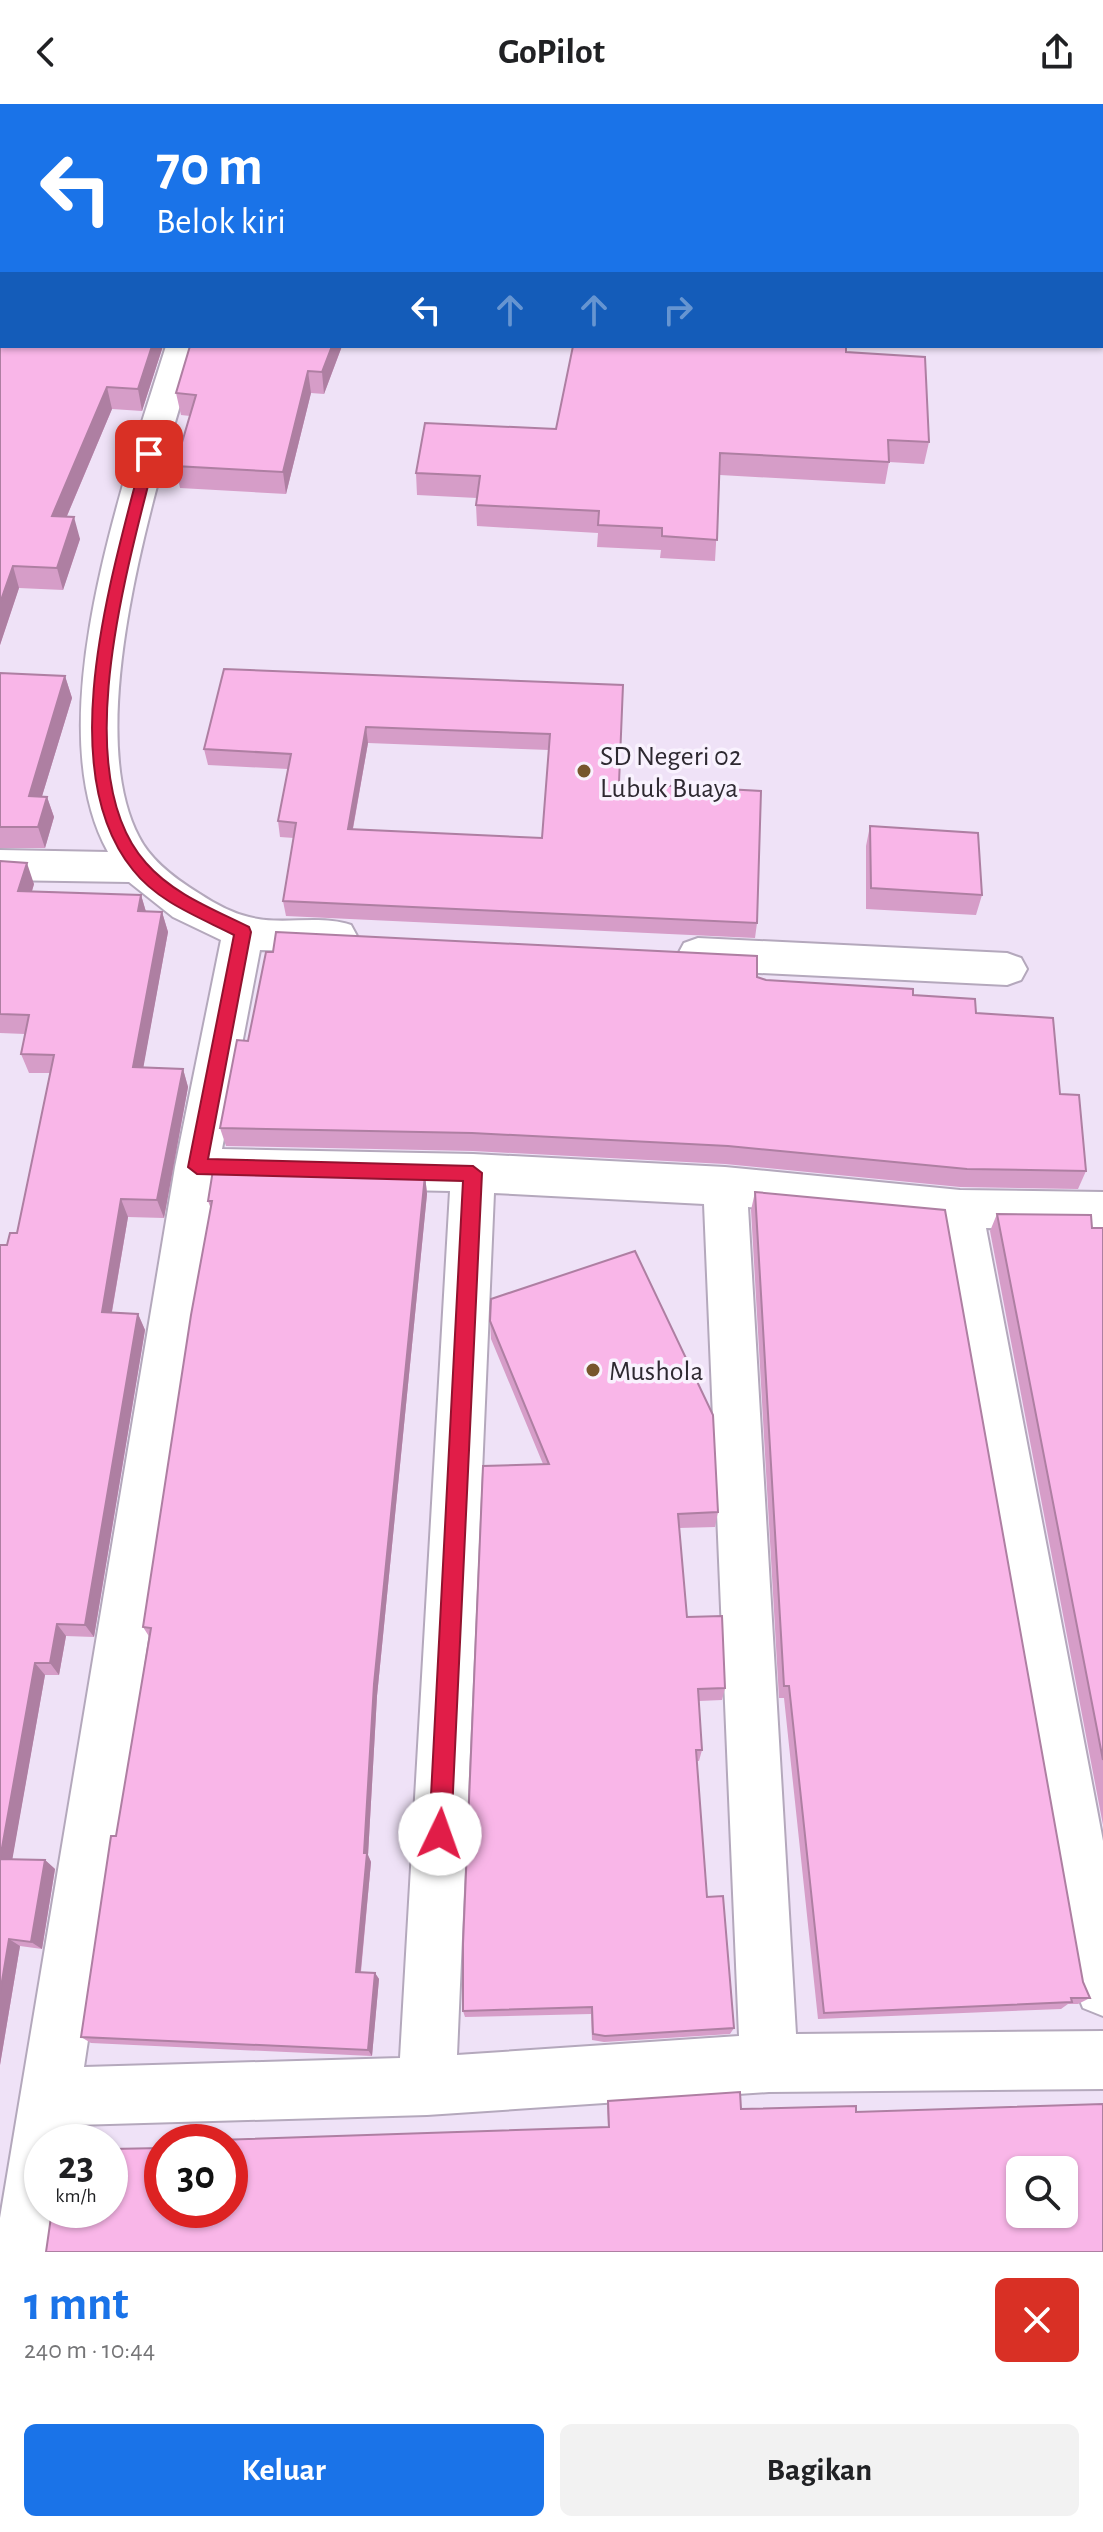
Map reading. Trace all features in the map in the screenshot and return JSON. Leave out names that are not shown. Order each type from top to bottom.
[{"type":"street","points":[[181,348],[133,508],[108,622],[101,716],[103,790],[119,838],[139,867],[164,891],[243,932],[370,938]]},
{"type":"street","points":[[0,865],[139,867]]},
{"type":"street","points":[[46,2124],[197,1167],[243,932]]},
{"type":"street","points":[[657,952],[1007,969]]},
{"type":"street","points":[[197,1167],[473,1173],[725,1186],[960,1209],[1103,1211]]},
{"type":"street","points":[[427,2086],[473,1173]]},
{"type":"street","points":[[725,1186],[769,2063]]},
{"type":"street","points":[[960,1209],[1103,1988]]},
{"type":"street","points":[[89,2124],[427,2086],[769,2063],[1103,2060]]},
{"type":"street","points":[[24,2252],[28,2228]]},
{"type":"building","points":[[0,348],[151,348],[138,389],[107,387],[52,516],[74,517],[57,568],[13,566],[0,603]]},
{"type":"building","points":[[189,348],[331,348],[322,372],[308,371],[283,472],[175,466],[196,395],[176,393]]},
{"type":"building","points":[[573,348],[846,348],[846,352],[925,357],[929,442],[888,440],[889,462],[720,453],[717,540],[662,536],[662,528],[598,525],[599,511],[476,505],[480,476],[416,473],[425,423],[556,429]]},
{"type":"building","points":[[224,669],[623,685],[619,783],[761,791],[757,923],[283,901],[296,823],[278,821],[291,754],[204,749]],"holes":[[[366,727],[550,734],[542,838],[348,829]]]},
{"type":"building","points":[[0,673],[65,676],[29,796],[47,797],[38,827],[0,827]]},
{"type":"building","points":[[870,826],[978,833],[982,895],[871,888]]},
{"type":"building","points":[[0,861],[27,863],[18,891],[141,895],[138,911],[162,912],[133,1067],[183,1069],[157,1200],[121,1199],[102,1312],[138,1314],[85,1625],[57,1624],[50,1663],[35,1663],[0,1859],[0,1245],[7,1245],[10,1233],[17,1233],[54,1055],[21,1054],[29,1015],[0,1014]]},
{"type":"building","points":[[276,932],[757,956],[757,977],[766,980],[913,989],[913,995],[975,999],[976,1013],[1053,1018],[1060,1094],[1079,1095],[1086,1171],[967,1169],[728,1146],[472,1133],[220,1128],[237,1040],[248,1041],[266,952],[273,952]]},
{"type":"building","points":[[213,1170],[425,1175],[374,1684],[364,1853],[367,1853],[356,1972],[375,1973],[368,2050],[81,2037],[111,1836],[116,1836],[151,1628],[143,1627],[191,1315],[212,1201],[208,1201]]},
{"type":"building","points":[[755,1192],[945,1210],[1083,1982],[1090,1998],[1071,1998],[1072,2002],[824,2013],[789,1686],[784,1686]]},
{"type":"building","points":[[997,1214],[1091,1215],[1092,1228],[1103,1228],[1103,1760]]},
{"type":"building","points":[[635,1251],[713,1415],[718,1512],[678,1514],[687,1617],[722,1616],[725,1688],[698,1689],[702,1750],[696,1750],[707,1897],[723,1896],[734,2028],[605,2036],[593,2034],[592,2007],[463,2011],[463,1944],[483,1466],[549,1464],[490,1321],[491,1299]]},
{"type":"building","points":[[0,1859],[45,1860],[31,1942],[9,1939],[0,1993]]},
{"type":"building","points":[[740,2092],[741,2109],[856,2106],[856,2112],[1103,2104],[1103,2252],[46,2252],[49,2228],[128,2228],[128,2149],[144,2148],[144,2228],[248,2228],[248,2139],[609,2127],[608,2101]]},
{"type":"place","name":"SD Negeri 02 Lubuk Buaya","points":[[584,771]]},
{"type":"place","name":"Mushola","points":[[593,1370]]},
{"type":"route","points":[[149,454],[133,508],[108,622],[101,716],[103,790],[119,838],[139,867],[164,891],[201,913],[243,932],[197,1167],[473,1173],[440,1834]]}]
